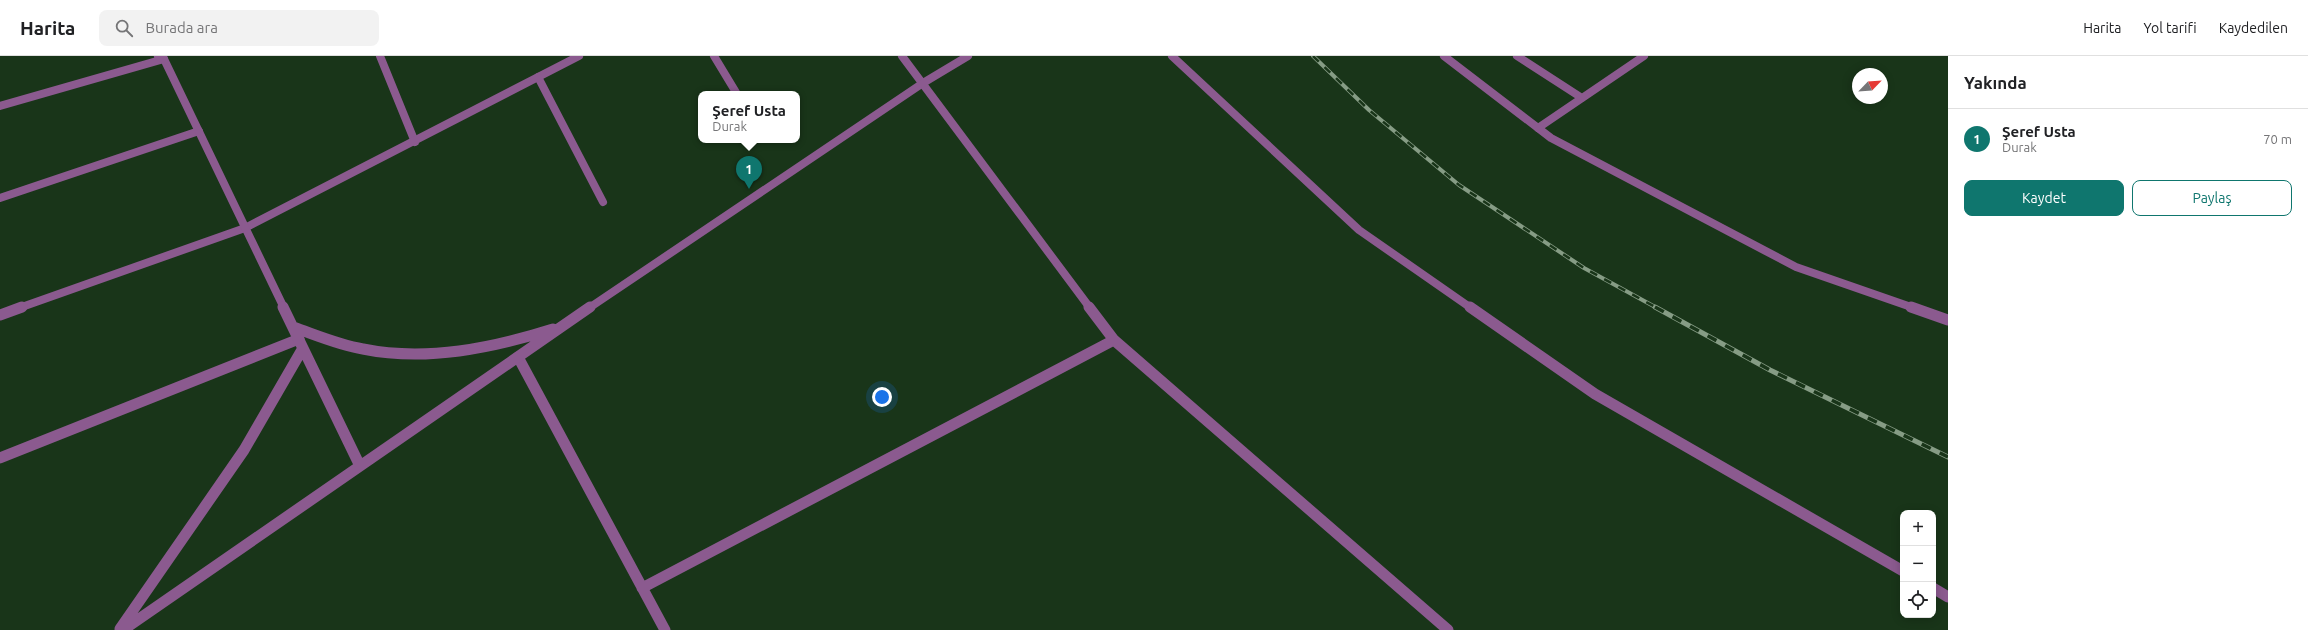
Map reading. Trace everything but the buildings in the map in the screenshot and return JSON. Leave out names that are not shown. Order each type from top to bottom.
[{"type":"street","points":[[380,56],[414,142]]},
{"type":"street","points":[[0,315],[245,228],[579,56]]},
{"type":"street","points":[[714,56],[735,91]]},
{"type":"street","points":[[902,56],[1114,340],[1448,630]]},
{"type":"street","points":[[123,630],[564,324],[923,83],[968,56]]},
{"type":"street","points":[[1172,56],[1359,230],[1595,394],[1900,569]]},
{"type":"street","points":[[1444,56],[1551,138],[1796,267],[1948,320]]},
{"type":"street","points":[[1517,56],[1582,98]]},
{"type":"street","points":[[1538,128],[1644,56]]},
{"type":"street","points":[[0,106],[162,57],[360,466]]},
{"type":"street","points":[[538,78],[603,202]]},
{"type":"street","points":[[0,198],[199,132]]},
{"type":"street","points":[[293,327],[349,346],[379,351],[418,353],[493,346],[564,324]]},
{"type":"street","points":[[642,588],[1114,340]]},
{"type":"street","points":[[0,458],[301,343]]},
{"type":"street","points":[[120,630],[244,450],[301,343]]},
{"type":"street","points":[[518,357],[665,630]]},
{"type":"street","points":[[1936,590],[1948,597]]},
{"type":"railway","points":[[1313,56],[1369,110],[1459,185],[1584,268],[1657,308]]},
{"type":"railway","points":[[1655,307],[1770,370],[1948,457]]},
{"type":"place","name":"Şeref Usta","points":[[749,189]]}]
